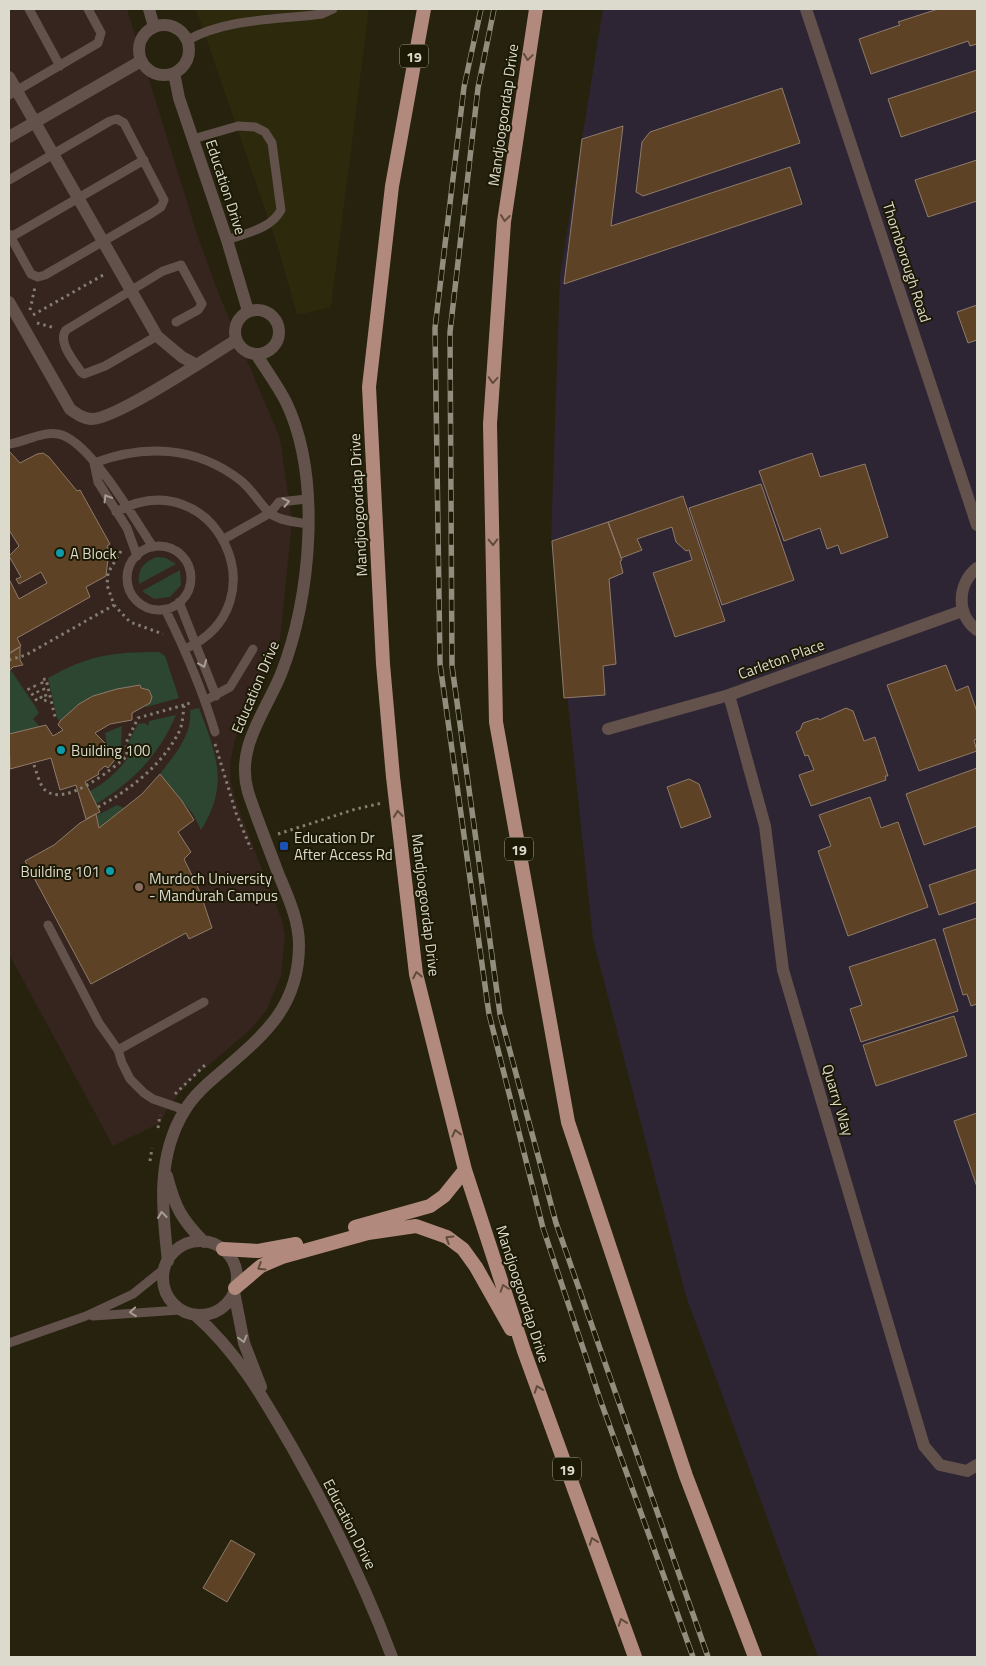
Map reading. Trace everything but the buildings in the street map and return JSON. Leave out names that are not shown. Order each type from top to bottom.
[{"type":"highway","name":"Mandjoogoordap Drive","points":[[424,9],[392,186],[369,387],[383,664],[416,974],[465,1170],[524,1351],[635,1657]]},
{"type":"highway","name":"Mandjoogoordap Drive","points":[[536,9],[504,222],[490,424],[496,722],[568,1122],[686,1476],[754,1657]]},
{"type":"highway","points":[[222,1249],[258,1252],[275,1249],[430,1206],[444,1196],[465,1170]]},
{"type":"highway","points":[[235,1290],[261,1266],[282,1257],[368,1233],[416,1226],[447,1237],[470,1257],[524,1351]]},
{"type":"street","points":[[149,9],[154,27]]},
{"type":"street","name":"Thornborough Road","points":[[806,9],[977,525]]},
{"type":"street","points":[[162,25],[178,28],[188,40],[189,56],[186,63],[174,74],[159,75],[146,67],[141,61],[139,45],[148,31],[154,27],[162,25]]},
{"type":"street","points":[[9,138],[141,61]]},
{"type":"street","name":"Education Drive","points":[[174,74],[179,98],[227,240],[248,311]]},
{"type":"street","points":[[9,77],[13,93],[35,122],[157,336],[182,357],[197,364]]},
{"type":"street","points":[[9,302],[59,392],[79,416],[91,419],[118,412],[236,340]]},
{"type":"street","points":[[255,309],[269,313],[274,318],[279,331],[275,345],[263,353],[256,354],[244,350],[236,340],[235,326],[238,320],[248,311],[255,309]]},
{"type":"street","name":"Education Drive","points":[[166,1265],[162,1207],[165,1168],[173,1135],[185,1110],[206,1085],[270,1028],[286,1004],[296,976],[299,944],[296,919],[248,792],[245,762],[250,738],[281,674],[300,614],[304,592],[308,524],[307,499],[304,464],[293,420],[286,402],[256,354]]},
{"type":"street","points":[[977,568],[965,581],[961,596],[962,611],[971,626],[977,630]]},
{"type":"street","name":"Carleton Place","points":[[608,729],[729,695],[962,611]]},
{"type":"street","name":"Quarry Way","points":[[729,695],[765,826],[783,970],[924,1446],[940,1465],[967,1471],[977,1466]]},
{"type":"street","points":[[165,1168],[178,1212],[189,1228],[204,1242],[222,1249],[230,1257],[235,1267],[235,1290],[228,1302],[219,1310],[195,1315],[180,1310],[172,1302],[166,1292],[163,1281],[166,1265],[183,1246],[204,1242]]},
{"type":"street","name":"Education Drive","points":[[235,1290],[244,1343],[270,1410]]},
{"type":"street","name":"Education Drive","points":[[195,1315],[222,1342],[270,1410],[338,1534],[368,1596],[392,1657]]},
{"type":"lane","points":[[28,9],[60,66]]},
{"type":"lane","points":[[13,93],[98,43],[101,33],[88,9]]},
{"type":"lane","points":[[188,40],[204,32],[226,26],[322,14],[333,9]]},
{"type":"lane","points":[[9,180],[110,121],[117,119],[124,123],[144,160],[160,190],[164,200],[161,207],[45,275],[38,277],[31,274],[10,236],[144,160]]},
{"type":"lane","points":[[193,139],[238,126],[254,127],[265,132],[272,143],[281,210],[276,219],[267,226],[227,240]]},
{"type":"lane","points":[[157,336],[105,366],[84,374],[63,343],[63,334],[66,330],[163,271],[181,265],[202,304],[198,310],[176,322]]},
{"type":"lane","points":[[9,444],[58,434],[80,445],[106,476],[153,547]]},
{"type":"lane","points":[[94,463],[115,455],[151,450],[180,452],[202,458],[240,480],[270,513],[280,518],[308,524]]},
{"type":"lane","points":[[94,463],[98,482],[132,538],[137,556]]},
{"type":"lane","points":[[224,539],[270,513],[279,502],[307,499]]},
{"type":"lane","points":[[116,512],[126,507],[151,501],[176,502],[203,516],[224,539],[233,568],[234,584],[230,599],[216,626],[195,645],[185,649]]},
{"type":"lane","points":[[153,547],[171,549],[178,552],[188,565],[190,581],[188,590],[179,602],[165,609],[147,608],[132,595],[128,587],[127,572],[137,556],[153,547]]},
{"type":"lane","points":[[179,602],[216,696]]},
{"type":"lane","points":[[165,609],[185,649],[200,700],[214,737]]},
{"type":"lane","points":[[200,700],[216,696],[230,687],[253,649]]},
{"type":"lane","points":[[48,925],[99,1023],[118,1050],[130,1078],[144,1093],[158,1101],[185,1110]]},
{"type":"lane","points":[[118,1050],[204,1002]]},
{"type":"lane","points":[[9,1342],[86,1316],[133,1294],[166,1265]]},
{"type":"lane","points":[[86,1316],[180,1310]]},
{"type":"path","points":[[28,318],[118,266]]},
{"type":"path","points":[[28,318],[38,277]]},
{"type":"path","points":[[28,318],[49,327],[66,330]]},
{"type":"path","points":[[123,546],[120,556],[108,573],[107,585],[114,605],[130,622],[164,635]]},
{"type":"path","points":[[9,660],[26,655],[114,605]]},
{"type":"path","points":[[34,685],[43,701],[46,700],[41,680],[46,679],[55,718]]},
{"type":"path","points":[[28,688],[37,701]]},
{"type":"path","points":[[34,765],[42,786],[52,794],[60,796],[81,788],[108,773],[127,756],[126,743],[138,718],[200,700]]},
{"type":"path","points":[[98,807],[123,794],[150,770],[179,732],[184,705]]},
{"type":"path","points":[[214,737],[236,813],[252,851]]},
{"type":"path","points":[[278,834],[356,809],[396,800]]},
{"type":"path","points":[[174,1095],[208,1062]]},
{"type":"shaded area","points":[[9,9],[127,9],[199,240],[220,297],[280,438],[292,522],[280,639],[256,696],[245,713],[234,743],[230,765],[231,783],[236,802],[282,920],[285,937],[281,976],[266,1011],[251,1029],[191,1080],[169,1106],[160,1123],[113,1146],[9,954]]},
{"type":"shaded area","points":[[196,9],[369,9],[331,307],[297,315],[278,247]]},
{"type":"shaded area","points":[[603,9],[977,9],[977,1657],[818,1657],[686,1296],[593,939],[551,542],[560,276]]},
{"type":"green space","points":[[157,557],[166,558],[176,564],[139,584],[139,574],[142,567],[148,561]]},
{"type":"green space","points":[[180,570],[181,585],[170,597],[154,599],[142,591]]},
{"type":"green space","points":[[159,652],[165,656],[179,698],[146,707],[145,704],[150,703],[152,697],[147,689],[141,688],[140,685],[97,696],[78,706],[60,721],[57,718],[48,678],[76,664],[101,656]]},
{"type":"green space","points":[[10,669],[39,713],[33,719],[40,727],[9,734]]},
{"type":"green space","points":[[199,708],[215,755],[218,783],[210,813],[201,830],[193,814],[160,774],[186,736],[189,728],[190,710]]},
{"type":"green space","points":[[176,715],[162,743],[144,766],[122,786],[96,804],[90,791],[110,777],[126,760],[135,746],[128,743],[138,724],[145,723],[148,726],[149,721]]},
{"type":"green space","points":[[122,726],[121,748],[107,745],[105,733]]},
{"type":"green space","points":[[117,805],[124,808],[99,828],[96,816]]},
{"type":"railway","points":[[481,9],[464,87],[435,328],[440,664],[489,1014],[543,1228],[601,1402],[693,1657]]},
{"type":"railway","points":[[494,9],[478,88],[450,332],[452,666],[500,1014],[556,1223],[708,1657]]},
{"type":"place","name":"A Block","points":[[60,553]]},
{"type":"place","name":"Building 100","points":[[61,750]]},
{"type":"place","name":"Education Dr After Access Rd","points":[[284,846]]},
{"type":"place","name":"Building 101","points":[[110,871]]},
{"type":"place","name":"Murdoch University - Mandurah Campus","points":[[139,887]]}]
